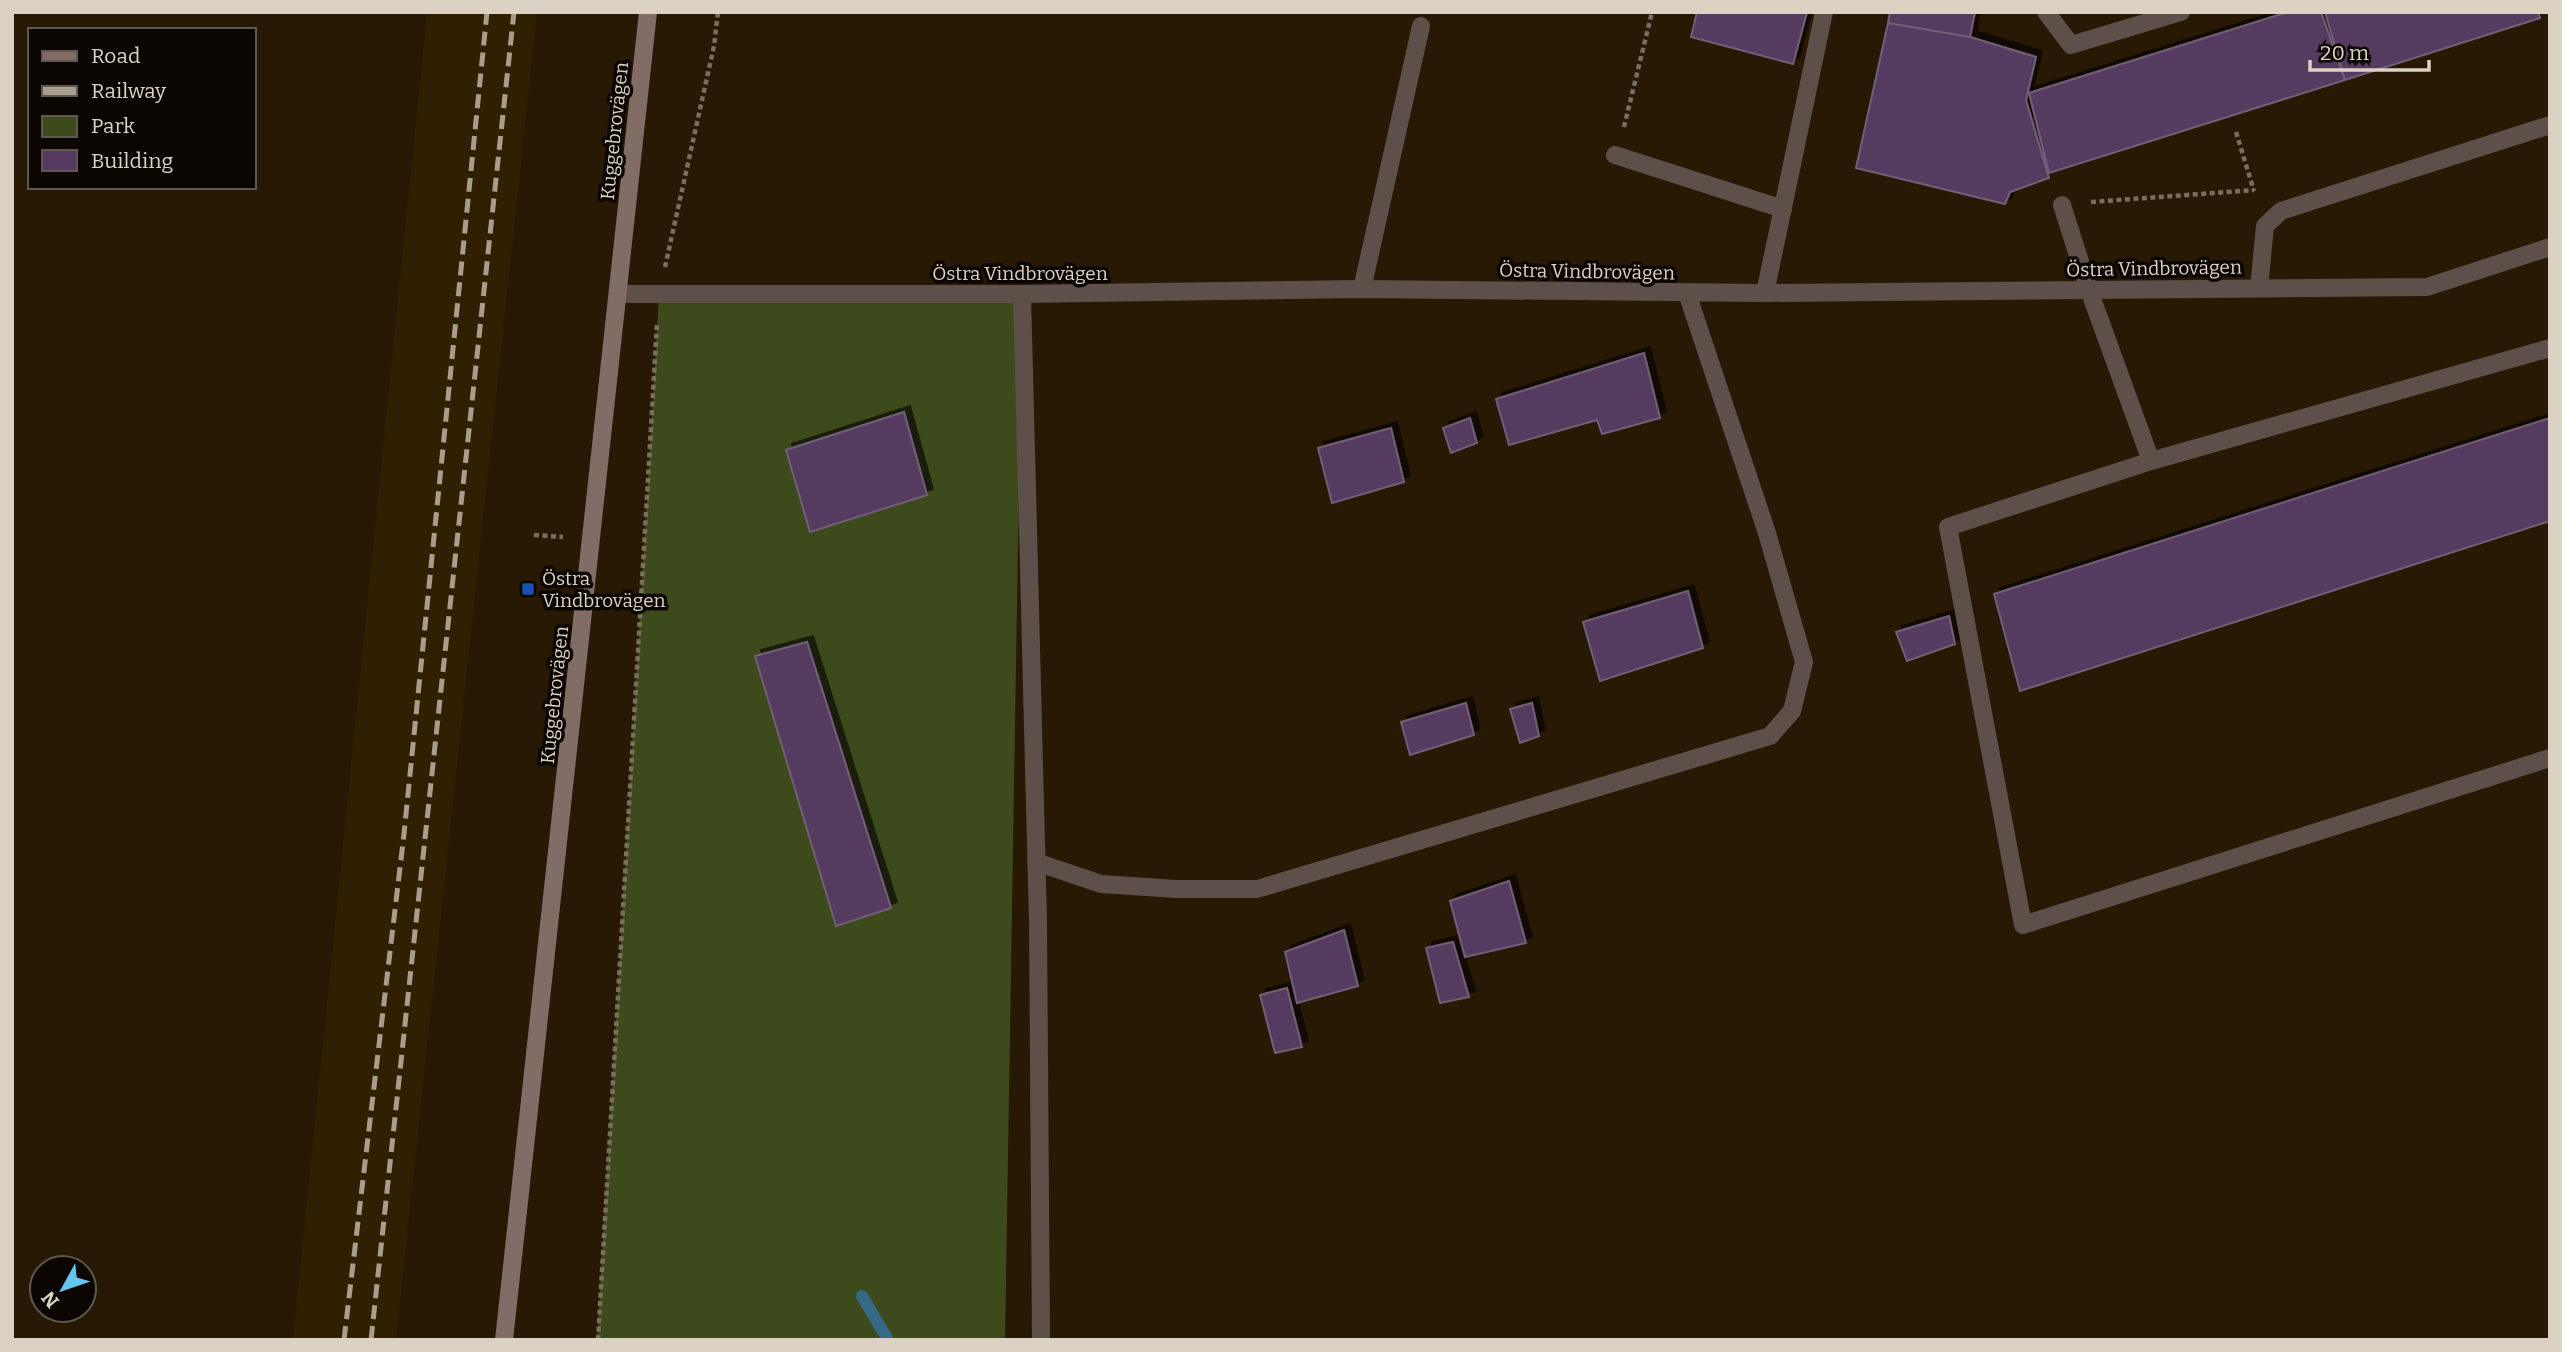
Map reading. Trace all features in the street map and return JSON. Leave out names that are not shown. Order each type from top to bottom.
[{"type":"main road","name":"Kuggebrovägen","points":[[504,1340],[648,12]]},
{"type":"street","points":[[1765,293],[1824,12]]},
{"type":"street","points":[[2046,12],[2071,45],[2181,12]]},
{"type":"street","points":[[1362,289],[1421,26]]},
{"type":"street","points":[[2259,288],[2265,226],[2281,211],[2550,125]]},
{"type":"street","points":[[1615,155],[1783,209]]},
{"type":"street","points":[[2062,205],[2089,290],[2151,461]]},
{"type":"street","name":"Östra Vindbrovägen","points":[[618,294],[1022,294],[1362,289],[1765,293],[2427,287],[2550,247]]},
{"type":"street","points":[[1036,862],[1101,884],[1175,889],[1258,889],[1770,736],[1792,711],[1804,662],[1766,533],[1687,293]]},
{"type":"street","points":[[1022,294],[1036,862],[1041,1340]]},
{"type":"street","points":[[2550,348],[2151,461],[1948,527],[2023,925],[2550,758]]},
{"type":"path","points":[[598,1340],[659,295],[715,46],[718,12]]},
{"type":"path","points":[[1615,155],[1652,12]]},
{"type":"path","points":[[2236,132],[2265,226]]},
{"type":"path","points":[[2062,205],[2254,190]]},
{"type":"shaded area","points":[[427,12],[537,12],[396,1340],[293,1340]]},
{"type":"green space","points":[[1022,294],[1005,1340],[597,1340],[659,295]]},
{"type":"building","points":[[1697,12],[1807,12],[1793,64],[1691,37]]},
{"type":"building","points":[[1890,12],[1975,12],[1970,37],[1888,23]]},
{"type":"building","points":[[2288,12],[2321,12],[2345,80],[2049,173],[2029,93]]},
{"type":"building","points":[[2325,12],[2538,12],[2540,18],[2345,80]]},
{"type":"building","points":[[1888,23],[1970,37],[2036,57],[2026,100],[2049,178],[2010,192],[2005,204],[1856,168]]},
{"type":"building","points":[[1644,353],[1660,418],[1602,434],[1597,420],[1509,445],[1496,399]]},
{"type":"building","points":[[904,412],[927,495],[810,532],[786,450]]},
{"type":"building","points":[[1470,418],[1477,443],[1451,453],[1443,428]]},
{"type":"building","points":[[2550,418],[2550,521],[2020,691],[1994,594]]},
{"type":"building","points":[[1391,428],[1404,482],[1332,503],[1318,448]]},
{"type":"building","points":[[1688,591],[1703,648],[1600,681],[1583,622]]},
{"type":"building","points":[[1949,616],[1955,644],[1907,661],[1896,632]]},
{"type":"building","points":[[807,642],[891,908],[836,926],[755,656]]},
{"type":"building","points":[[1466,703],[1474,735],[1410,755],[1401,722]]},
{"type":"building","points":[[1532,703],[1539,736],[1520,743],[1510,709]]},
{"type":"building","points":[[1509,881],[1526,943],[1465,957],[1450,901]]},
{"type":"building","points":[[1344,930],[1358,986],[1297,1003],[1285,952]]},
{"type":"building","points":[[1453,942],[1469,997],[1440,1003],[1426,948]]},
{"type":"building","points":[[1287,988],[1302,1047],[1275,1053],[1260,995]]},
{"type":"waterway","points":[[862,1296],[888,1340]]},
{"type":"railway","points":[[344,1340],[404,834],[487,12]]},
{"type":"railway","points":[[371,1340],[514,12]]},
{"type":"place","name":"Östra Vindbrovägen","points":[[528,589]]}]
